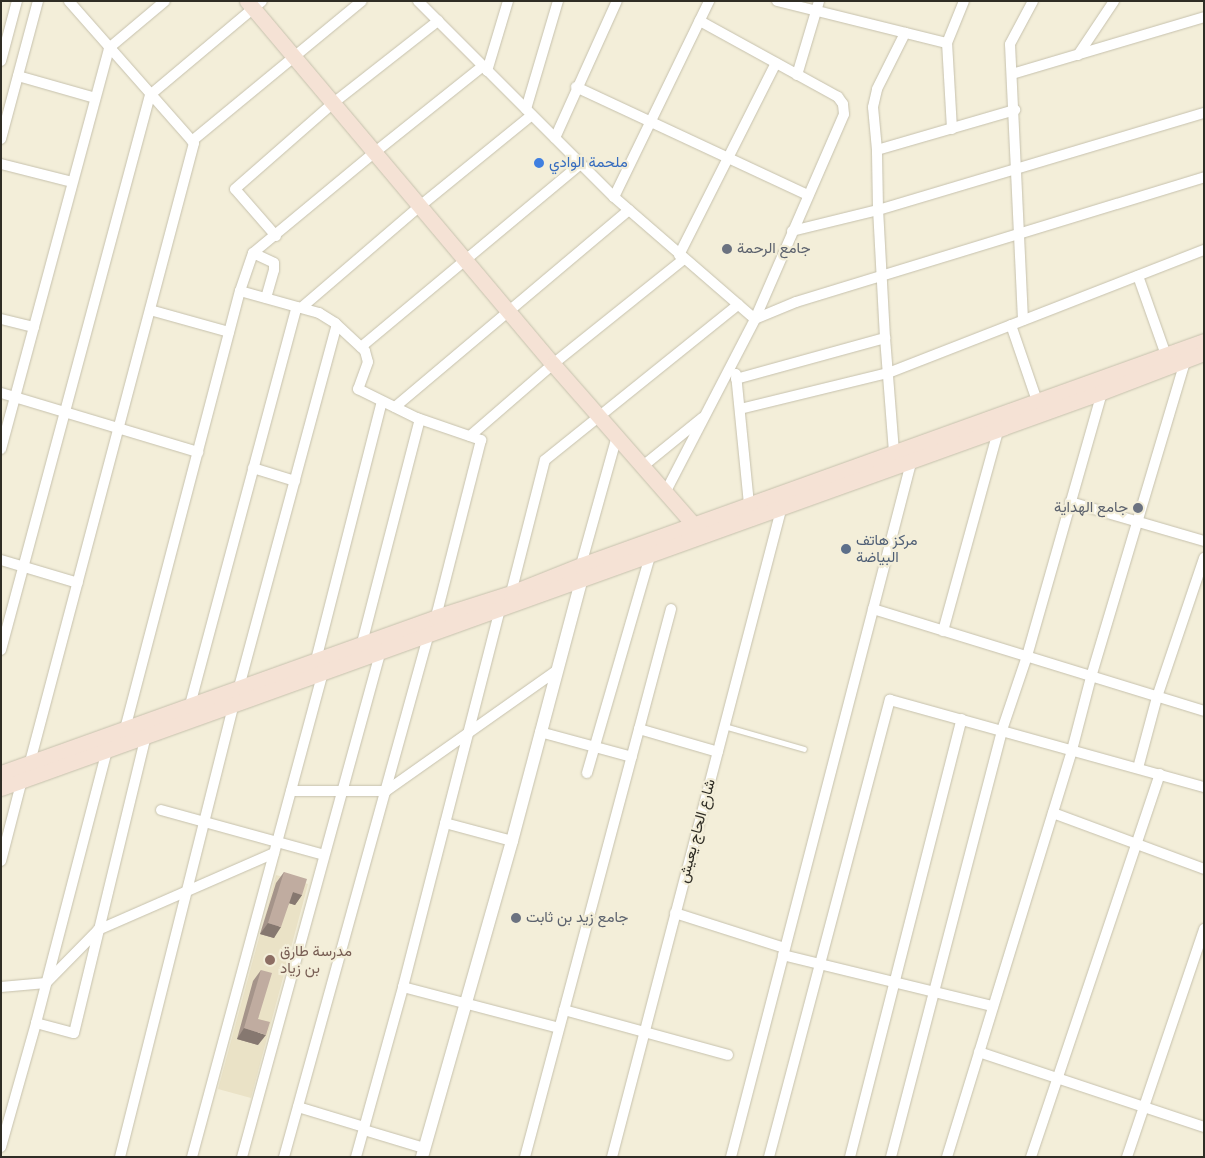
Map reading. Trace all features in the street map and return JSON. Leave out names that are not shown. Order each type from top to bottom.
[{"type":"main road","points":[[254,4],[332,104],[510,311],[553,364],[693,524]]},
{"type":"main road","points":[[1,773],[239,687],[381,650],[500,608],[581,571],[693,524],[1204,341]]},
{"type":"main road","points":[[1,788],[234,704],[319,666],[362,643],[436,617],[581,571],[651,553],[912,458],[1102,392],[1204,353]]},
{"type":"street","points":[[1,60],[17,1]]},
{"type":"street","points":[[1,140],[38,1]]},
{"type":"street","points":[[30,762],[194,144],[69,1]]},
{"type":"street","points":[[1,449],[109,48],[165,1]]},
{"type":"street","points":[[192,141],[362,1]]},
{"type":"street","points":[[125,729],[240,291],[253,253],[276,236],[374,152],[485,68],[508,1]]},
{"type":"street","points":[[190,705],[253,468],[299,307],[529,112],[558,1]]},
{"type":"street","points":[[554,138],[616,1]]},
{"type":"street","points":[[614,197],[709,1]]},
{"type":"street","points":[[777,1],[817,6],[905,33],[947,43]]},
{"type":"street","points":[[952,129],[947,43],[964,1]]},
{"type":"street","points":[[1023,320],[1015,110],[1010,44],[1033,1]]},
{"type":"street","points":[[1078,54],[1114,1]]},
{"type":"street","points":[[1,650],[150,95],[254,4]]},
{"type":"street","points":[[423,4],[614,197],[755,319]]},
{"type":"street","points":[[798,75],[817,6]]},
{"type":"street","points":[[1012,74],[1204,17]]},
{"type":"street","points":[[276,236],[234,189],[332,104],[438,21]]},
{"type":"street","points":[[666,491],[755,319],[844,114],[843,104],[838,97],[700,21]]},
{"type":"street","points":[[894,452],[885,338],[878,210],[878,150],[874,98],[905,33]]},
{"type":"street","points":[[470,436],[682,257],[776,63]]},
{"type":"street","points":[[18,76],[95,98]]},
{"type":"street","points":[[576,87],[808,195]]},
{"type":"street","points":[[878,150],[1015,110]]},
{"type":"street","points":[[792,231],[878,210],[1204,113]]},
{"type":"street","points":[[1,164],[72,182]]},
{"type":"street","points":[[361,347],[581,164]]},
{"type":"street","points":[[755,319],[796,302],[1204,177]]},
{"type":"street","points":[[395,406],[629,210]]},
{"type":"street","points":[[740,410],[888,373],[1204,250]]},
{"type":"street","points":[[253,253],[274,264],[266,298]]},
{"type":"street","points":[[1138,276],[1166,355]]},
{"type":"street","points":[[240,291],[319,313],[337,325],[365,351],[368,362],[358,389],[420,418],[480,440],[436,617]]},
{"type":"street","points":[[511,593],[545,460],[738,306]]},
{"type":"street","points":[[150,310],[229,332]]},
{"type":"street","points":[[1,318],[34,328]]},
{"type":"street","points":[[239,687],[337,325]]},
{"type":"street","points":[[1011,325],[1037,401]]},
{"type":"street","points":[[736,379],[885,338]]},
{"type":"street","points":[[736,356],[736,379],[749,504]]},
{"type":"street","points":[[947,1157],[1072,750],[1186,359]]},
{"type":"street","points":[[891,1157],[1002,730],[1027,656],[1102,392]]},
{"type":"street","points":[[1,393],[198,452]]},
{"type":"street","points":[[192,1157],[291,791],[382,401]]},
{"type":"street","points":[[643,466],[705,416]]},
{"type":"street","points":[[362,643],[420,418]]},
{"type":"street","points":[[943,631],[999,427]]},
{"type":"street","points":[[298,1107],[364,1128],[423,1153],[512,841],[617,436]]},
{"type":"street","points":[[731,1157],[912,458]]},
{"type":"street","points":[[253,468],[294,481]]},
{"type":"street","points":[[1070,502],[1204,541]]},
{"type":"street","name":"شارع الحاج يعيش","points":[[612,1157],[782,506]]},
{"type":"street","points":[[587,773],[651,553]]},
{"type":"street","points":[[1138,768],[1157,697],[1204,558]]},
{"type":"street","points":[[1,560],[78,583]]},
{"type":"street","points":[[356,1157],[403,986],[500,608]]},
{"type":"street","points":[[525,1157],[671,609]]},
{"type":"street","points":[[872,609],[1204,711]]},
{"type":"street","points":[[284,1157],[429,633]]},
{"type":"street","points":[[242,1157],[381,650]]},
{"type":"street","points":[[291,791],[386,791],[555,672]]},
{"type":"street","points":[[769,1157],[890,700],[1160,774],[1204,788]]},
{"type":"street","points":[[120,1157],[234,704]]},
{"type":"street","points":[[850,1157],[962,719]]},
{"type":"street","points":[[639,729],[718,752]]},
{"type":"street","points":[[540,732],[632,757]]},
{"type":"street","points":[[36,1023],[74,1033],[146,736]]},
{"type":"street","points":[[1,1147],[36,1023],[106,750]]},
{"type":"street","points":[[1031,1157],[1160,774]]},
{"type":"street","points":[[1,861],[22,780]]},
{"type":"street","points":[[161,810],[324,855]]},
{"type":"street","points":[[1053,813],[1204,869]]},
{"type":"street","points":[[445,823],[512,841]]},
{"type":"street","points":[[1,987],[46,983],[98,930],[274,853]]},
{"type":"street","points":[[676,914],[820,964],[993,1006]]},
{"type":"street","points":[[1127,1157],[1204,929]]},
{"type":"street","points":[[403,986],[559,1028]]},
{"type":"street","points":[[564,1010],[728,1055]]},
{"type":"street","points":[[979,1052],[1204,1127]]},
{"type":"lane","points":[[724,726],[804,749]]},
{"type":"shaded area","points":[[276,875],[308,884],[251,1098],[218,1089]]},
{"type":"building","points":[[284,872],[307,879],[302,895],[293,892],[281,927],[268,923]]},
{"type":"building","points":[[261,970],[272,973],[258,1019],[270,1022],[266,1035],[244,1028]]},
{"type":"place","name":"ملحمة الوادي","points":[[539,163]]},
{"type":"place","name":"جامع الرحمة","points":[[727,249]]},
{"type":"place","name":"جامع الهداية","points":[[1138,508]]},
{"type":"place","name":"مركز هاتف البياضة","points":[[846,549]]},
{"type":"place","name":"جامع زيد بن ثابت","points":[[516,918]]},
{"type":"place","name":"مدرسة طارق بن زياد","points":[[270,960]]}]
